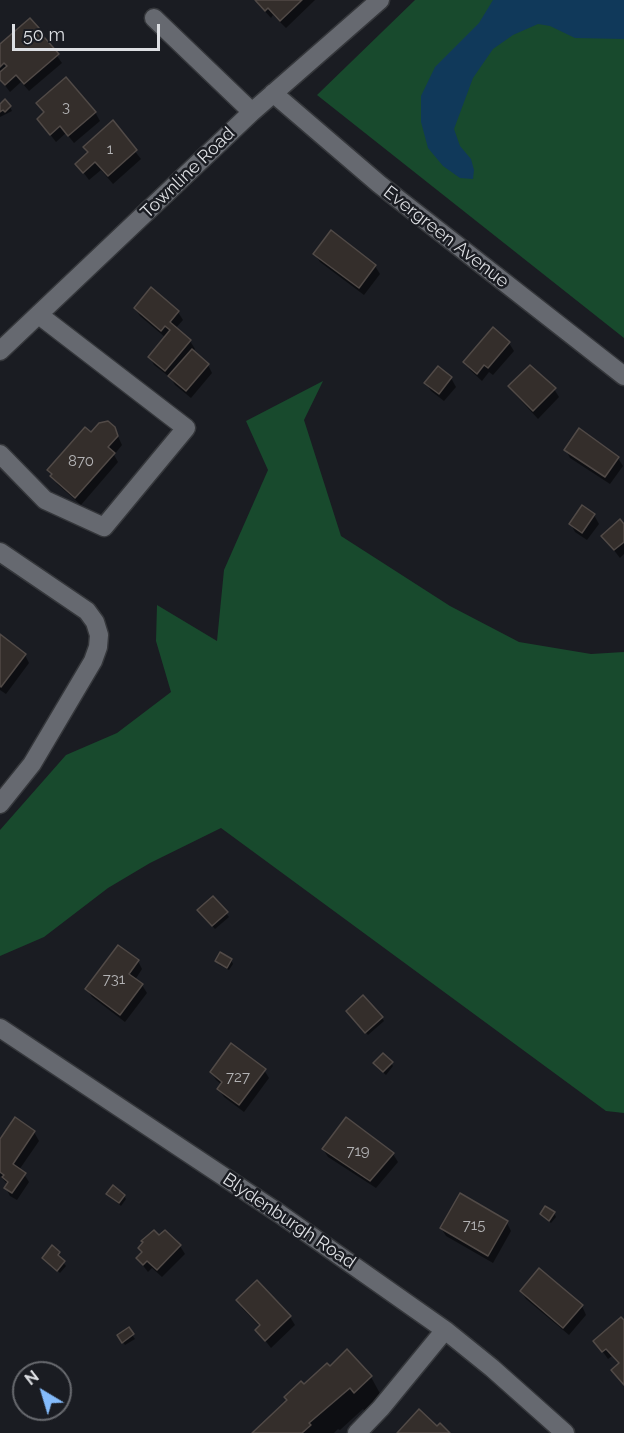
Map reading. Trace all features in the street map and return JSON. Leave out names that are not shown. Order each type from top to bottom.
[{"type":"street","name":"Townline Road","points":[[0,351],[252,112],[380,0]]},
{"type":"street","points":[[154,18],[252,112]]},
{"type":"street","name":"Evergreen Avenue","points":[[273,93],[379,184],[624,376]]},
{"type":"street","points":[[0,454],[45,500],[104,526],[186,428],[39,315]]},
{"type":"street","points":[[0,552],[87,611],[95,622],[99,635],[93,661],[32,764],[0,804]]},
{"type":"street","name":"Blydenburgh Road","points":[[0,1028],[280,1214],[446,1330],[565,1433]]},
{"type":"street","points":[[357,1433],[381,1408],[446,1330]]},
{"type":"green space","points":[[415,0],[624,0],[624,338],[317,95]]},
{"type":"green space","points":[[323,381],[304,420],[341,536],[450,606],[519,642],[591,654],[624,652],[624,1113],[606,1111],[221,828],[150,863],[108,888],[44,937],[0,956],[0,830],[66,755],[117,733],[171,692],[156,641],[157,605],[217,641],[224,570],[268,470],[246,421]]},
{"type":"water","points":[[493,0],[624,0],[624,39],[575,38],[550,26],[538,24],[513,35],[493,49],[473,78],[454,129],[460,146],[471,159],[474,170],[473,179],[460,178],[443,166],[428,148],[421,122],[421,96],[435,67],[479,23]]},
{"type":"building","points":[[255,0],[302,0],[280,21],[268,8],[265,11]]},
{"type":"building","points":[[30,18],[39,28],[35,32],[42,39],[44,37],[59,54],[24,84],[16,75],[5,85],[0,80],[0,72],[7,66],[4,63],[0,67],[0,44]]},
{"type":"building","points":[[66,77],[96,112],[68,136],[60,126],[50,135],[37,119],[44,112],[36,103]]},
{"type":"building","points":[[5,99],[11,106],[5,112],[3,110],[0,112],[0,104]]},
{"type":"building","points":[[113,120],[137,150],[108,176],[95,162],[83,173],[75,164],[88,152],[83,147]]},
{"type":"building","points":[[331,230],[376,265],[359,288],[313,254]]},
{"type":"building","points":[[151,287],[179,311],[170,322],[191,340],[165,371],[148,357],[170,330],[165,326],[161,331],[134,308]]},
{"type":"building","points":[[493,327],[510,342],[488,368],[484,365],[477,374],[463,362]]},
{"type":"building","points":[[192,349],[209,364],[186,391],[168,376]]},
{"type":"building","points":[[530,365],[556,388],[533,411],[508,386]]},
{"type":"building","points":[[438,366],[452,377],[439,394],[424,383]]},
{"type":"building","points":[[108,421],[115,427],[118,436],[108,447],[115,453],[75,498],[50,476],[52,474],[47,470],[85,427],[91,432],[99,423]]},
{"type":"building","points":[[579,428],[619,457],[605,477],[564,450]]},
{"type":"building","points":[[582,505],[595,514],[582,533],[569,524]]},
{"type":"building","points":[[620,519],[624,524],[624,542],[614,550],[601,536]]},
{"type":"building","points":[[0,634],[26,654],[1,687],[0,686]]},
{"type":"building","points":[[213,896],[228,912],[212,926],[197,910]]},
{"type":"building","points":[[118,945],[139,960],[129,974],[143,984],[120,1015],[85,989]]},
{"type":"building","points":[[220,952],[232,959],[227,968],[215,961]]},
{"type":"building","points":[[363,995],[383,1017],[365,1033],[346,1011]]},
{"type":"building","points":[[231,1043],[266,1069],[239,1105],[217,1089],[222,1082],[210,1072]]},
{"type":"building","points":[[383,1053],[393,1062],[383,1072],[373,1063]]},
{"type":"building","points":[[15,1117],[35,1131],[13,1164],[26,1173],[12,1193],[4,1188],[8,1182],[0,1172],[0,1139]]},
{"type":"building","points":[[346,1117],[394,1153],[370,1181],[322,1149]]},
{"type":"building","points":[[113,1185],[125,1195],[119,1203],[106,1194]]},
{"type":"building","points":[[460,1193],[508,1221],[488,1256],[440,1228]]},
{"type":"building","points":[[545,1206],[555,1212],[549,1221],[540,1214]]},
{"type":"building","points":[[154,1230],[159,1235],[165,1230],[181,1245],[157,1270],[147,1261],[143,1265],[136,1258],[142,1252],[138,1248],[143,1242],[141,1241]]},
{"type":"building","points":[[52,1245],[65,1261],[57,1271],[42,1258]]},
{"type":"building","points":[[539,1268],[583,1305],[563,1328],[520,1291]]},
{"type":"building","points":[[257,1280],[291,1316],[265,1341],[255,1330],[260,1325],[236,1300]]},
{"type":"building","points":[[621,1317],[624,1320],[624,1385],[611,1370],[619,1363],[606,1349],[602,1352],[593,1341]]},
{"type":"building","points":[[129,1327],[134,1334],[122,1343],[117,1335]]},
{"type":"building","points":[[347,1349],[372,1376],[354,1393],[350,1388],[309,1423],[311,1425],[302,1433],[252,1433],[287,1400],[284,1397],[301,1381],[304,1384],[327,1363],[330,1366]]},
{"type":"building","points":[[419,1409],[437,1426],[440,1423],[450,1433],[397,1433]]}]
